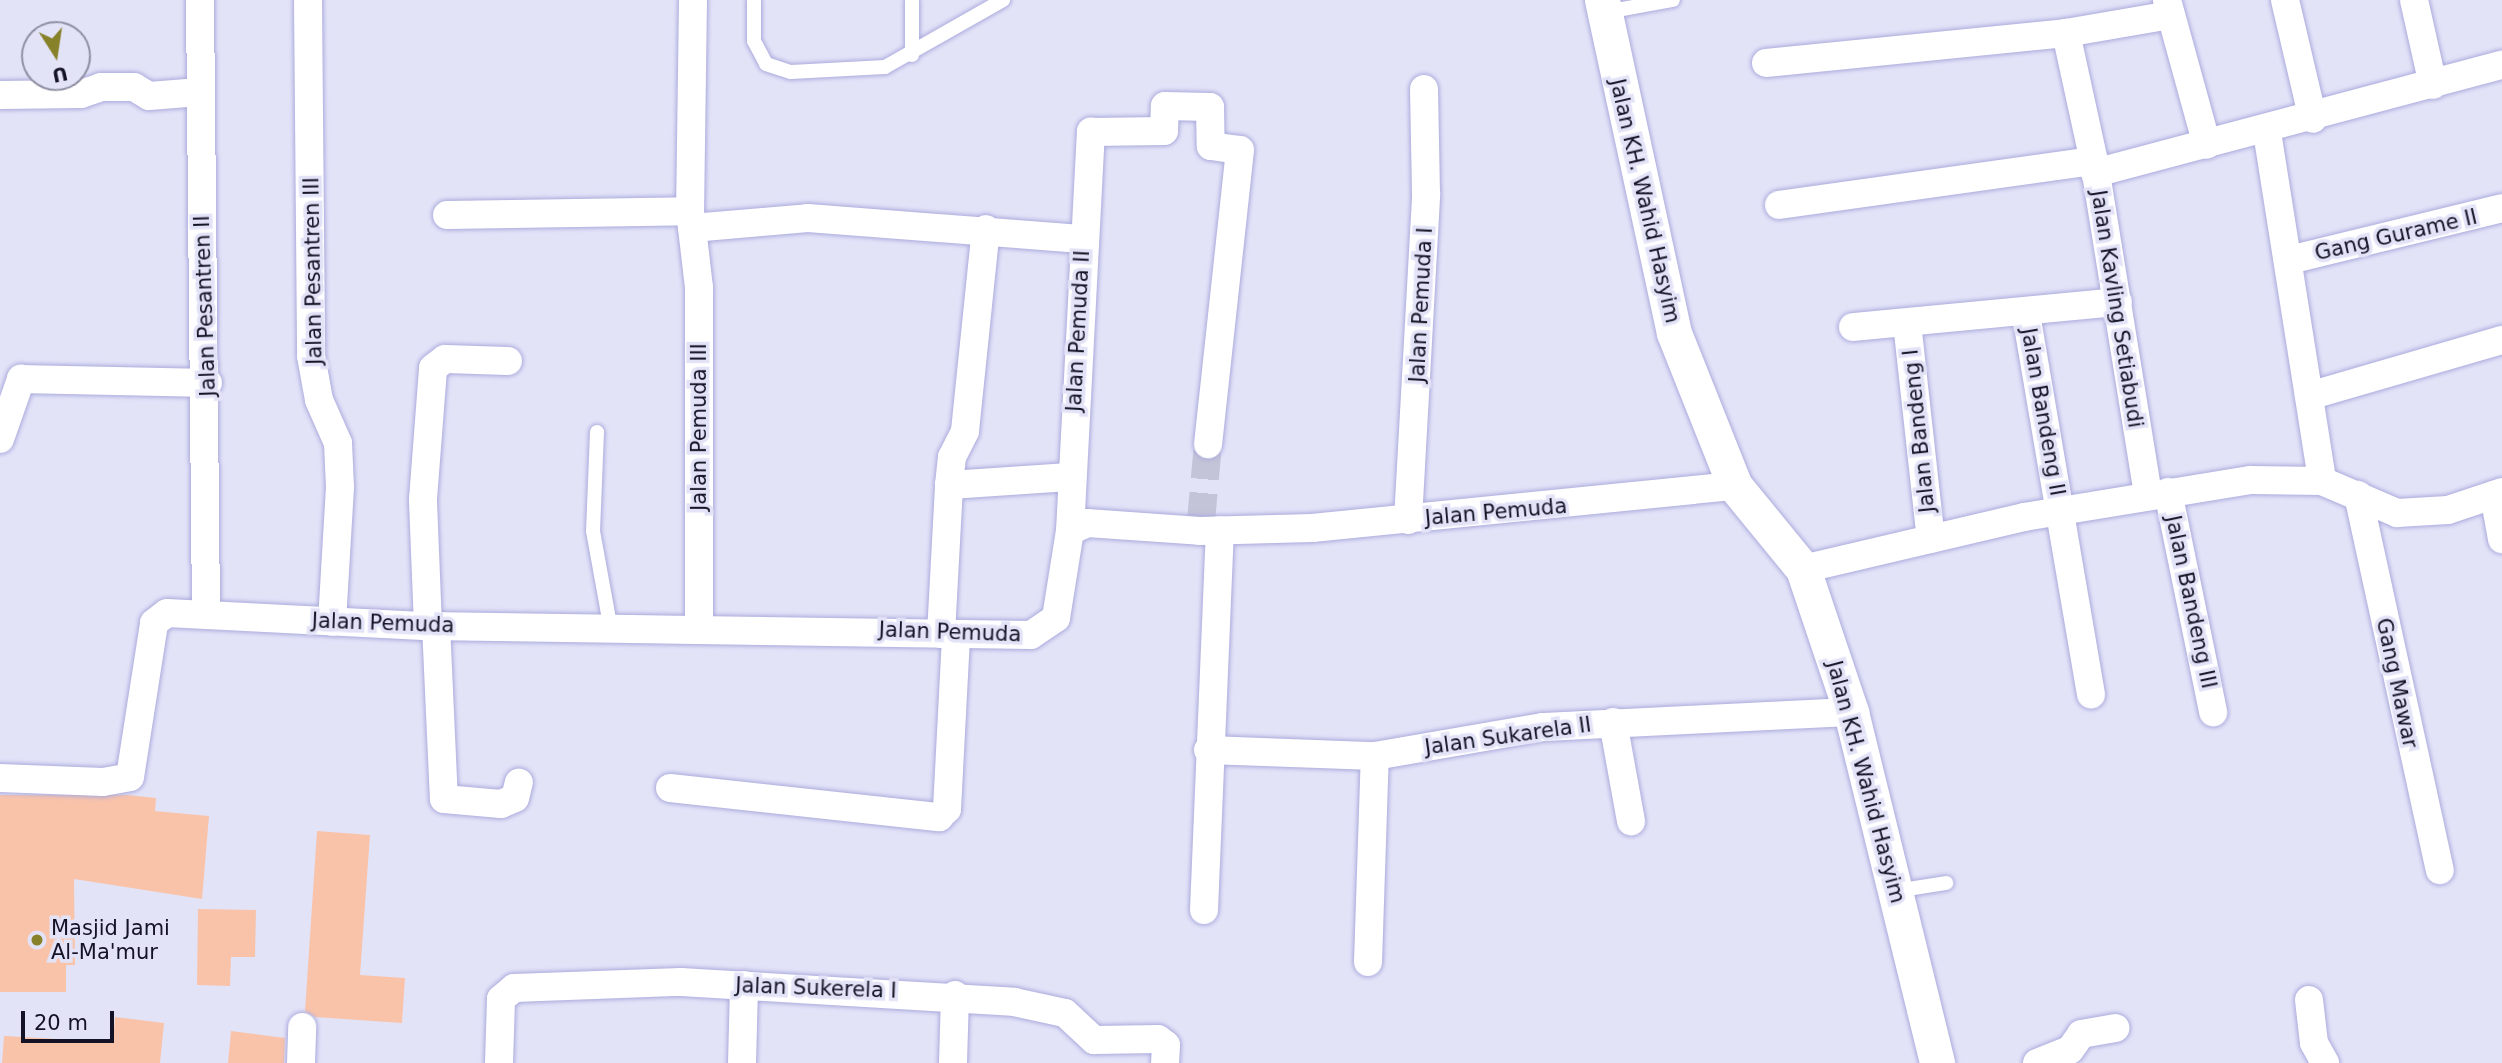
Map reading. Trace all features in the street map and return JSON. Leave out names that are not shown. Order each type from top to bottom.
[{"type":"street","name":"Jalan Pesantren II","points":[[200,0],[208,383],[206,612]]},
{"type":"street","name":"Jalan Pesantren III","points":[[308,0],[312,356],[319,400],[338,443],[340,487],[332,622]]},
{"type":"street","name":"Jalan Pemuda III","points":[[693,0],[691,219],[699,288],[699,626]]},
{"type":"street","points":[[2285,0],[2313,119]]},
{"type":"street","points":[[2414,0],[2433,85]]},
{"type":"street","name":"Jalan KH. Wahid Hasyim","points":[[1603,6],[1660,286],[1735,486],[1803,569],[1851,712],[1937,1063]]},
{"type":"street","points":[[1766,63],[2066,33],[2168,8],[2207,145]]},
{"type":"street","points":[[1779,205],[2094,167],[2066,33]]},
{"type":"street","name":"Jalan Kavling Setiabudi","points":[[2158,493],[2118,302],[2094,167],[2267,131],[2502,65]]},
{"type":"street","points":[[0,94],[81,94],[100,87],[134,87],[149,96],[200,92]]},
{"type":"street","name":"Jalan Pemuda I","points":[[1408,520],[1425,207],[1424,89]]},
{"type":"street","name":"Jalan Pemuda II","points":[[1070,531],[1070,477],[1091,132],[1164,131],[1166,107],[1210,107],[1211,146],[1240,150],[1208,444]]},
{"type":"street","points":[[2267,131],[2322,481]]},
{"type":"street","name":"Gang Gurame II","points":[[2289,260],[2502,208]]},
{"type":"street","points":[[447,215],[808,218],[986,229],[1084,239]]},
{"type":"street","points":[[670,788],[939,817],[947,809],[949,485],[965,431],[986,229]]},
{"type":"street","points":[[1853,327],[2026,314],[2118,302]]},
{"type":"street","name":"Jalan Bandeng II","points":[[2026,314],[2091,694]]},
{"type":"street","name":"Jalan Bandeng I","points":[[1907,323],[1931,539]]},
{"type":"street","points":[[2309,396],[2502,340]]},
{"type":"street","points":[[508,361],[445,359],[433,368],[423,499],[444,799],[501,804],[515,798],[519,782]]},
{"type":"street","points":[[0,439],[21,379],[208,383]]},
{"type":"street","points":[[949,485],[1070,477]]},
{"type":"street","points":[[1803,569],[2061,511],[2158,493],[2286,478],[2322,481],[2398,513],[2448,509],[2498,493],[2502,539]]},
{"type":"street","name":"Jalan Pemuda","points":[[0,778],[103,782],[130,777],[153,623],[167,613],[206,612],[332,622],[432,626],[699,626],[1031,635],[1056,618],[1070,531],[1087,523],[1207,527],[1408,520],[1735,486]]},
{"type":"street","name":"Jalan Bandeng III","points":[[2158,493],[2213,712]]},
{"type":"street","name":"Gang Mawar","points":[[2358,495],[2440,870]]},
{"type":"street","points":[[1204,910],[1208,750],[1207,527]]},
{"type":"street","name":"Jalan Sukarela II","points":[[1208,750],[1375,756],[1613,722],[1851,712]]},
{"type":"street","points":[[1613,722],[1631,821]]},
{"type":"street","points":[[1368,962],[1375,756]]},
{"type":"street","name":"Jalan Sukerela I","points":[[499,1063],[501,999],[514,988],[557,982],[744,985],[955,995],[1065,1013],[1094,1040],[1158,1039],[1166,1045],[1165,1063]]},
{"type":"street","points":[[741,1063],[744,985]]},
{"type":"street","points":[[953,1063],[955,995]]},
{"type":"street","points":[[2309,1000],[2314,1043],[2325,1063]]},
{"type":"street","points":[[301,1063],[302,1027]]},
{"type":"street","points":[[2037,1063],[2070,1050],[2081,1034],[2115,1028]]},
{"type":"lane","points":[[754,0],[754,41],[766,64],[791,72],[885,67],[912,55],[1003,0]]},
{"type":"lane","points":[[912,0],[912,55]]},
{"type":"lane","points":[[1603,6],[1672,0]]},
{"type":"lane","points":[[597,432],[593,531],[610,625]]},
{"type":"lane","points":[[1895,891],[1946,883]]},
{"type":"building","points":[[0,795],[127,795],[156,798],[155,811],[209,816],[202,899],[74,879],[75,965],[66,965],[66,992],[0,992]]},
{"type":"building","points":[[317,831],[370,835],[360,975],[405,978],[402,1023],[315,1017],[305,1011]]},
{"type":"building","points":[[198,909],[256,910],[255,957],[231,957],[230,986],[197,985]]},
{"type":"building","points":[[115,1017],[164,1023],[160,1063],[2,1063],[4,1036],[113,1042]]},
{"type":"building","points":[[231,1031],[285,1038],[284,1063],[228,1063]]},
{"type":"tunnel","points":[[1201,521],[1208,444]]},
{"type":"place","name":"Masjid Jami Al-Ma'mur","points":[[37,940]]}]
